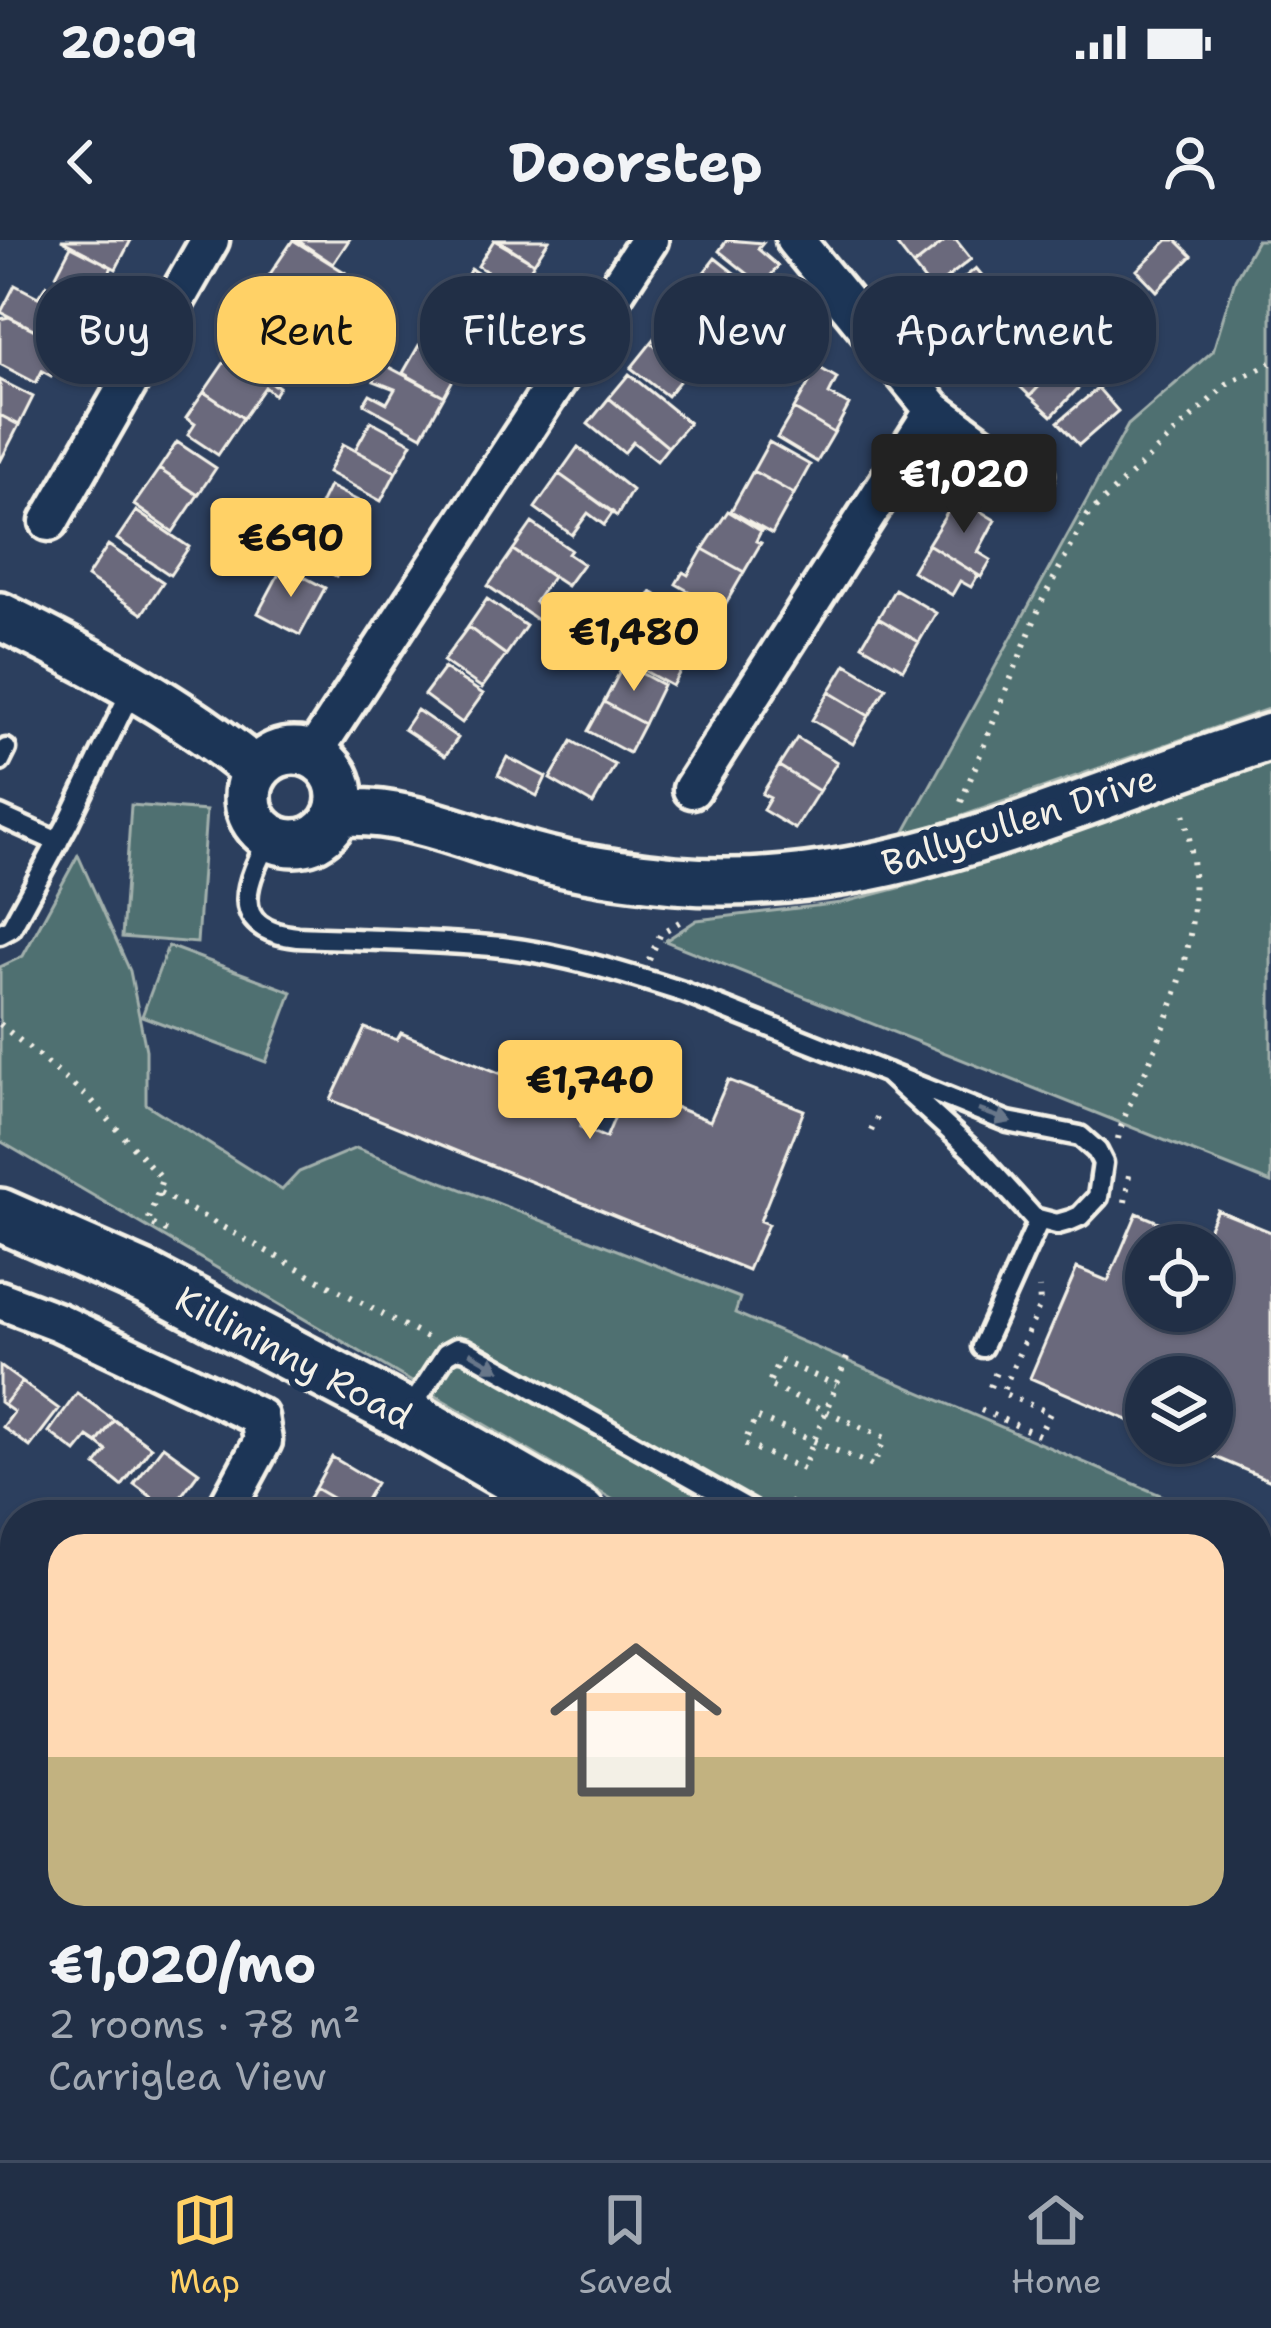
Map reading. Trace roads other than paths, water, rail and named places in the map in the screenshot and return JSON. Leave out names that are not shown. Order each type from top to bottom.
[{"type":"main road","name":"Killininny Road","points":[[0,1215],[148,1280],[406,1415],[554,1500]]},
{"type":"street","points":[[50,522],[210,240]]},
{"type":"street","points":[[313,754],[649,240]]},
{"type":"street","points":[[795,240],[934,410],[996,456],[1035,474]]},
{"type":"street","points":[[692,789],[934,410]]},
{"type":"street","points":[[0,616],[134,684],[212,734],[256,770]]},
{"type":"street","name":"Ballycullen Drive","points":[[338,813],[361,811],[586,869],[674,880],[746,881],[847,873],[897,863],[1271,737]]},
{"type":"street","points":[[281,752],[313,754],[339,786],[338,813],[320,836],[306,843],[270,837],[249,811],[247,797],[256,770],[281,752]]},
{"type":"street","points":[[0,1300],[58,1322],[259,1417],[263,1441],[231,1500]]},
{"type":"lane","points":[[0,934],[11,928],[58,842],[134,684]]},
{"type":"lane","points":[[0,816],[58,842]]},
{"type":"lane","points":[[270,837],[247,890],[254,916],[268,929],[297,937],[500,947],[604,968],[683,992],[887,1073],[1008,1122],[1080,1136],[1097,1150],[1105,1176],[1090,1208],[1071,1220],[1039,1220],[887,1073]]},
{"type":"lane","points":[[982,1347],[1039,1220]]},
{"type":"lane","points":[[406,1415],[446,1354],[457,1348],[466,1350],[732,1500]]}]
